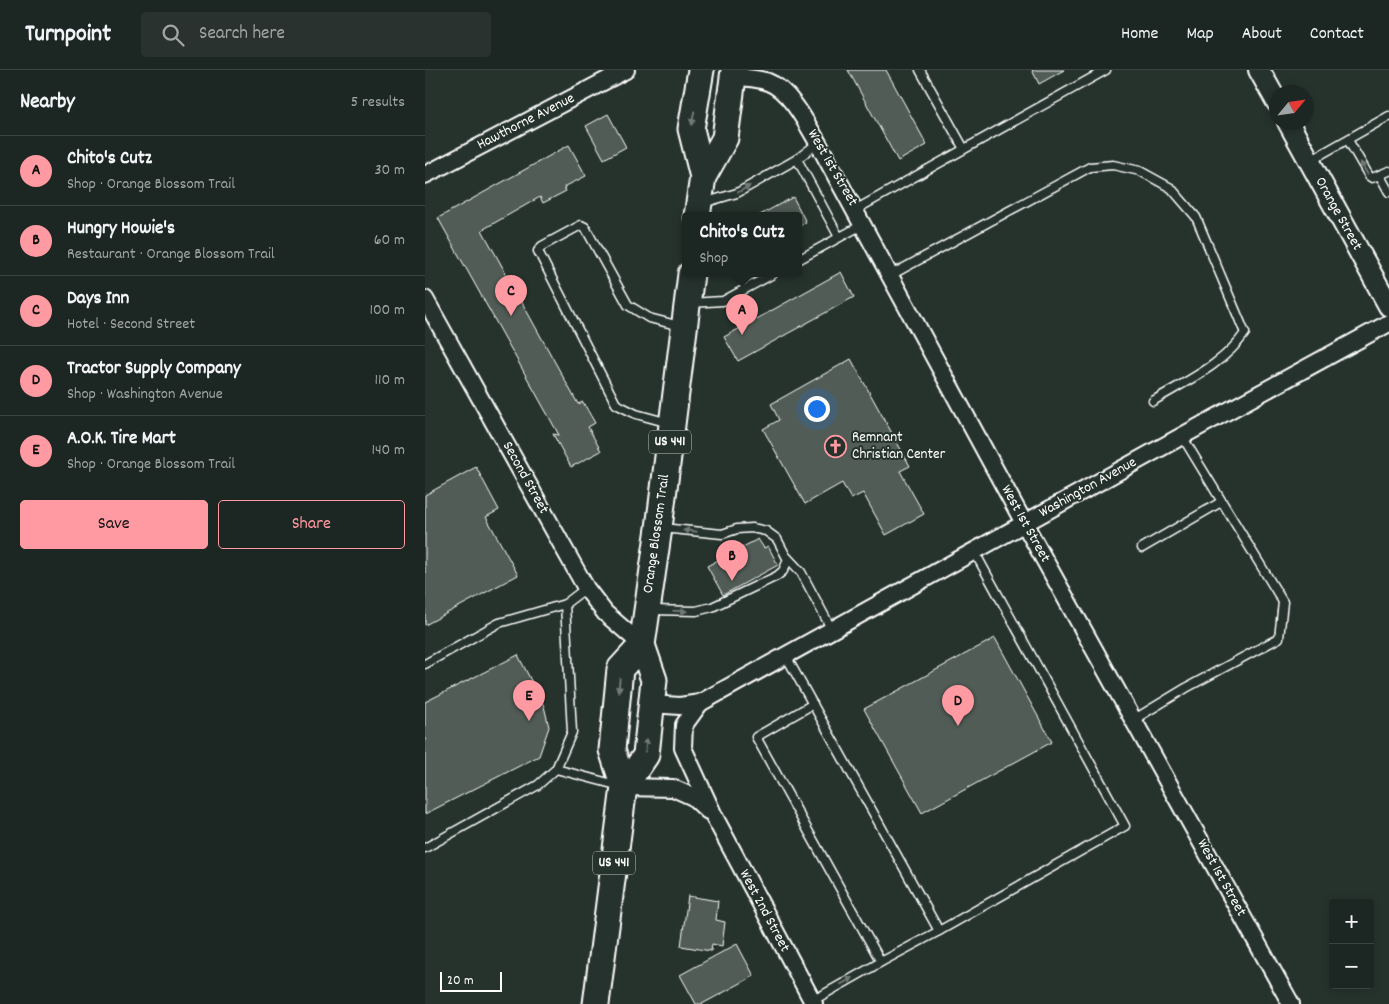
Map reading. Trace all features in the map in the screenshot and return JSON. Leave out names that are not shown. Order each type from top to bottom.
[{"type":"main road","points":[[701,70],[691,129],[703,177]]},
{"type":"main road","points":[[698,210],[703,177],[725,138],[733,73]]},
{"type":"main road","name":"Orange Blossom Trail","points":[[624,787],[645,755],[654,680],[642,645],[659,528],[691,277]]},
{"type":"main road","name":"Orange Blossom Trail","points":[[596,1004],[624,787],[612,750],[620,669],[642,645]]},
{"type":"street","name":"Hawthorne Avenue","points":[[425,175],[626,70]]},
{"type":"street","points":[[1259,70],[1269,88]]},
{"type":"street","name":"West 1st Street","points":[[733,73],[769,82],[784,92],[794,104],[818,143],[864,224],[1133,720],[1291,1004]]},
{"type":"street","name":"Orange Street","points":[[1292,130],[1389,306]]},
{"type":"street","name":"Second Street","points":[[425,299],[586,588],[605,613],[642,645]]},
{"type":"street","name":"Washington Avenue","points":[[651,704],[680,706],[700,703],[1182,436],[1389,324]]},
{"type":"street","name":"West 2nd Street","points":[[700,703],[685,725],[683,748],[715,818],[813,1002]]},
{"type":"street","name":"West 2nd Street","points":[[624,787],[673,788],[693,797],[715,818]]},
{"type":"lane","points":[[920,70],[964,149]]},
{"type":"lane","points":[[855,210],[1107,70]]},
{"type":"lane","points":[[1309,161],[1389,116]]},
{"type":"lane","points":[[1348,140],[1369,176],[1372,178],[1389,171]]},
{"type":"lane","points":[[698,210],[737,193],[797,159],[818,143]]},
{"type":"lane","points":[[797,159],[839,238]]},
{"type":"lane","points":[[891,275],[1090,167],[1113,165],[1140,171],[1171,188],[1196,217],[1245,332],[1235,347],[1218,362],[1153,401]]},
{"type":"lane","points":[[1380,176],[1389,192]]},
{"type":"lane","points":[[802,258],[864,224]]},
{"type":"lane","points":[[672,424],[637,414],[616,404],[538,251],[542,246],[581,225],[585,227],[628,306],[649,318],[686,315],[723,301],[767,277]]},
{"type":"lane","points":[[1133,720],[1186,688],[1279,638],[1283,602],[1182,436]]},
{"type":"lane","points":[[1142,548],[1221,502]]},
{"type":"lane","points":[[659,528],[722,534],[752,528],[766,531],[777,539],[787,558],[801,572],[831,630]]},
{"type":"lane","points":[[813,1002],[1125,826],[974,551]]},
{"type":"lane","points":[[647,610],[681,612],[712,607],[777,576],[786,566],[787,558]]},
{"type":"lane","points":[[425,664],[499,623],[565,604],[586,588]]},
{"type":"lane","points":[[425,848],[538,785],[556,770],[572,732],[565,604]]},
{"type":"lane","points":[[786,656],[939,931]]},
{"type":"lane","points":[[813,704],[756,737],[881,962]]},
{"type":"lane","points":[[556,770],[624,787]]},
{"type":"building","points":[[848,70],[886,70],[927,145],[898,161]]},
{"type":"building","points":[[1032,70],[1064,70],[1039,84]]},
{"type":"building","points":[[608,114],[626,147],[604,159],[586,126]]},
{"type":"building","points":[[569,145],[586,176],[564,187],[566,191],[543,203],[540,197],[482,230],[578,404],[583,402],[595,423],[588,427],[601,451],[571,467],[553,434],[559,435],[438,218]]},
{"type":"building","points":[[793,197],[801,212],[765,212]]},
{"type":"building","points":[[802,214],[806,222],[802,224]]},
{"type":"building","points":[[841,272],[854,297],[738,361],[724,337]]},
{"type":"building","name":"Remnant Christian Center","points":[[851,359],[910,466],[900,471],[924,514],[886,535],[863,493],[851,499],[842,483],[805,504],[763,429],[779,420],[771,404]]},
{"type":"building","points":[[476,467],[499,510],[486,517],[518,575],[425,625],[425,495]]},
{"type":"building","points":[[758,539],[764,548],[768,546],[778,565],[723,595],[707,566]]},
{"type":"building","points":[[995,638],[1052,742],[922,813],[864,709]]},
{"type":"building","points":[[518,655],[544,706],[549,727],[539,756],[425,814],[425,702]]},
{"type":"building","points":[[688,896],[718,901],[716,920],[725,922],[722,946],[712,944],[711,951],[681,946]]},
{"type":"building","points":[[737,944],[754,976],[702,1004],[696,1004],[680,975]]},
{"type":"place","name":"Days Inn","points":[[511,316]]},
{"type":"place","name":"Chito's Cutz","points":[[742,335]]},
{"type":"place","name":"Remnant Christian Center","points":[[836,447]]},
{"type":"place","name":"Hungry Howie's","points":[[732,581]]},
{"type":"place","name":"A.O.K. Tire Mart","points":[[529,721]]},
{"type":"place","name":"Tractor Supply Company","points":[[958,726]]}]
